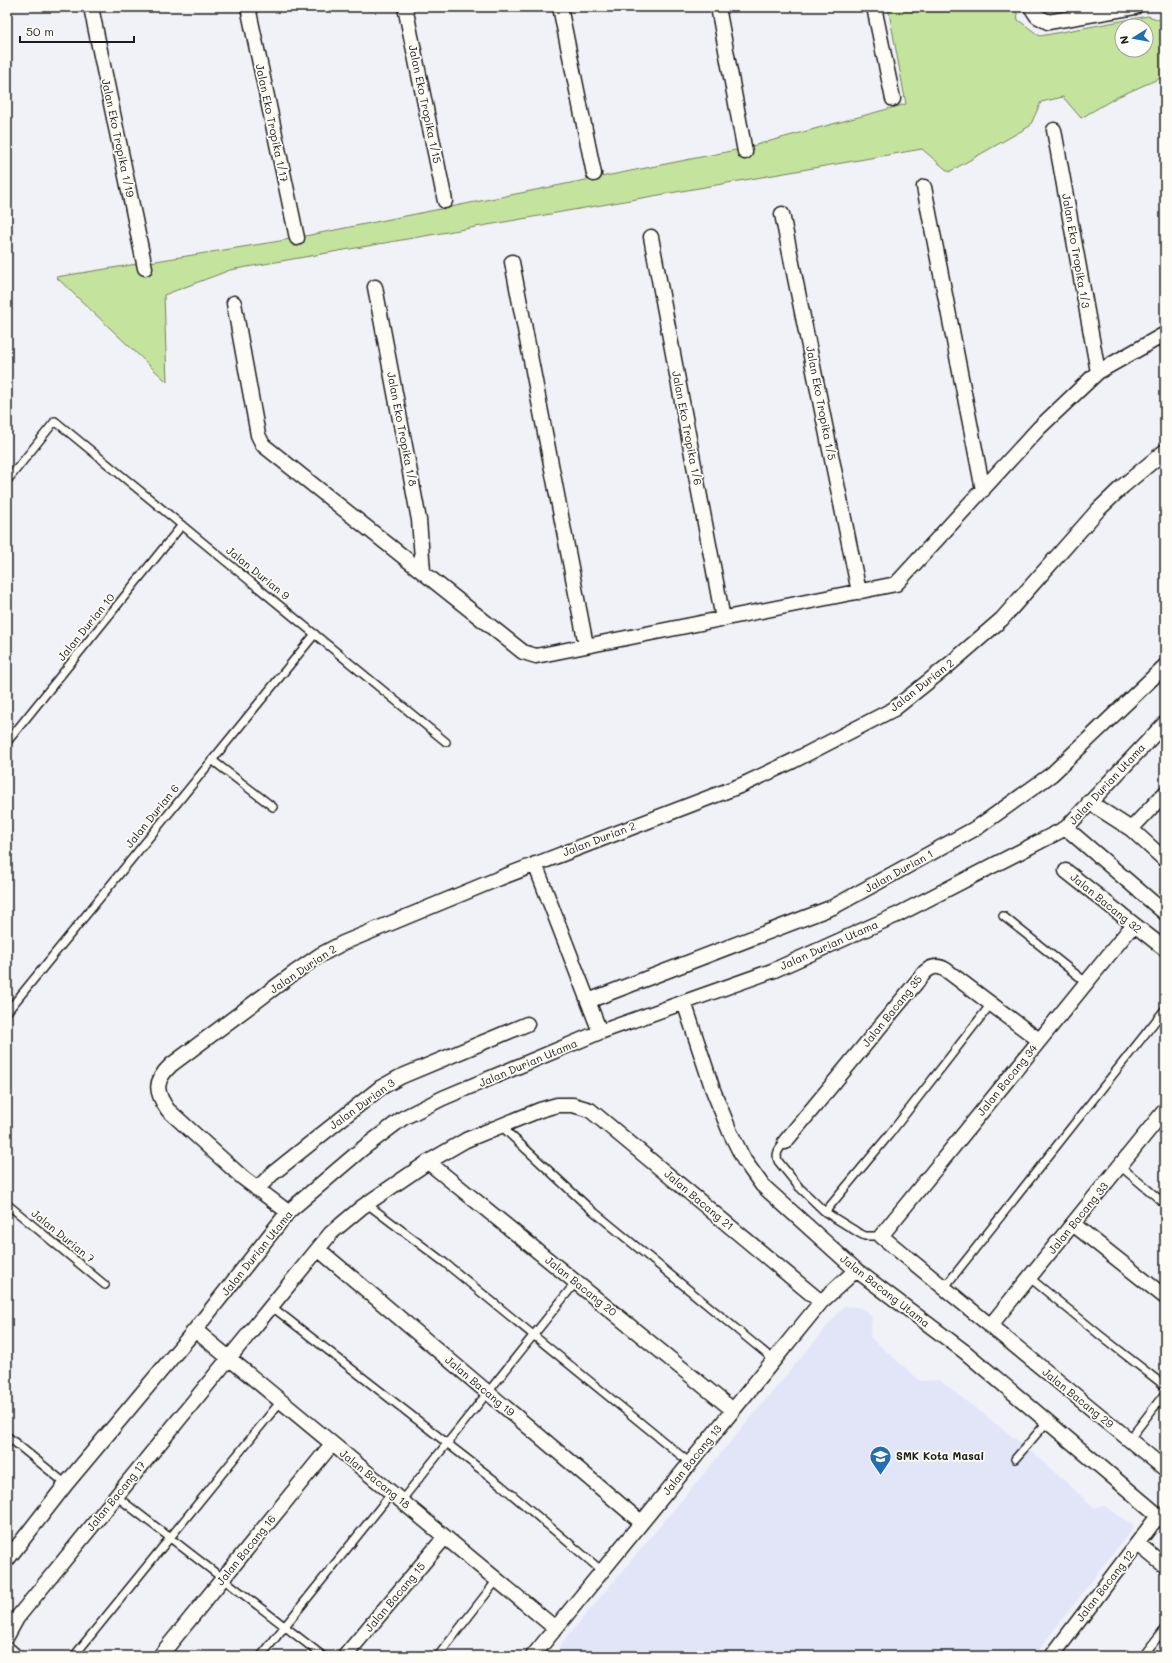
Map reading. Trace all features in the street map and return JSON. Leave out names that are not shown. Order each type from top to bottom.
[{"type":"street","name":"Jalan Eko Tropika 1/19","points":[[91,7],[145,268]]},
{"type":"street","name":"Jalan Eko Tropika 1/17","points":[[248,7],[297,238]]},
{"type":"street","name":"Jalan Eko Tropika 1/15","points":[[405,7],[445,201]]},
{"type":"street","points":[[560,7],[594,174]]},
{"type":"street","points":[[718,7],[745,152]]},
{"type":"street","points":[[874,7],[893,99]]},
{"type":"street","points":[[1031,7],[1037,16],[1048,22],[1135,7]]},
{"type":"street","name":"Jalan Eko Tropika 1/3","points":[[1054,130],[1098,372]]},
{"type":"street","points":[[924,187],[983,490]]},
{"type":"street","name":"Jalan Eko Tropika 1/5","points":[[782,214],[859,592]]},
{"type":"street","name":"Jalan Eko Tropika 1/6","points":[[651,237],[723,618]]},
{"type":"street","points":[[512,262],[586,645]]},
{"type":"street","name":"Jalan Eko Tropika 1/8","points":[[375,287],[419,520],[423,571]]},
{"type":"street","points":[[234,303],[258,435],[260,442],[265,448],[527,654],[541,656],[586,645],[890,586],[898,582],[1039,428],[1098,372],[1165,334]]},
{"type":"street","name":"Jalan Durian 2","points":[[288,1212],[243,1178],[168,1110],[159,1098],[158,1086],[161,1074],[171,1065],[320,955],[343,943],[535,864],[742,785],[794,761],[894,709],[950,664],[1002,619],[1098,510],[1123,486],[1165,451]]},
{"type":"street","name":"Jalan Durian 1","points":[[588,1001],[833,907],[978,827],[1052,774],[1165,666]]},
{"type":"street","name":"Jalan Durian Utama","points":[[7,1560],[66,1484],[195,1330],[288,1212],[362,1149],[403,1118],[443,1098],[600,1032],[772,971],[899,914],[1066,828],[1165,723]]},
{"type":"street","points":[[1131,829],[1165,792]]},
{"type":"street","points":[[1090,802],[1131,829],[1165,860]]},
{"type":"street","points":[[1066,828],[1165,913]]},
{"type":"street","points":[[535,864],[600,1032]]},
{"type":"street","name":"Jalan Bacang 32","points":[[1066,871],[1165,950]]},
{"type":"street","name":"Jalan Bacang 34","points":[[881,1236],[1133,925]]},
{"type":"street","name":"Jalan Bacang 35","points":[[785,1142],[929,968],[941,967],[946,970],[1040,1040]]},
{"type":"street","name":"Jalan Bacang Utama","points":[[684,1002],[713,1090],[730,1132],[744,1160],[762,1185],[856,1270],[965,1352],[1162,1519]]},
{"type":"street","name":"Jalan Durian 3","points":[[257,1189],[272,1174],[380,1088],[400,1077],[527,1024]]},
{"type":"street","name":"Jalan Bacang 17","points":[[7,1636],[17,1618],[331,1233],[367,1204],[428,1162],[466,1140],[540,1110],[557,1105],[573,1105]]},
{"type":"street","name":"Jalan Bacang 21","points":[[573,1105],[590,1110],[821,1302]]},
{"type":"street","name":"Jalan Bacang 33","points":[[990,1326],[1165,1110]]},
{"type":"street","name":"Jalan Bacang 20","points":[[428,1162],[733,1410]]},
{"type":"street","points":[[1073,1224],[1165,1297]]},
{"type":"street","name":"Jalan Bacang 29","points":[[881,1236],[1165,1469]]},
{"type":"street","name":"Jalan Bacang 19","points":[[318,1249],[641,1522]]},
{"type":"street","name":"Jalan Bacang 13","points":[[533,1656],[821,1302],[856,1270]]},
{"type":"street","name":"Jalan Bacang 18","points":[[195,1330],[555,1628]]},
{"type":"street","name":"Jalan Bacang 16","points":[[160,1656],[332,1444]]},
{"type":"street","name":"Jalan Bacang 12","points":[[1052,1656],[1138,1544],[1162,1519]]},
{"type":"street","name":"Jalan Bacang 15","points":[[345,1656],[445,1537]]},
{"type":"street","points":[[1138,1544],[1165,1566]]},
{"type":"street","points":[[7,1649],[15,1656]]},
{"type":"lane","name":"Jalan Durian 9","points":[[7,481],[55,420],[446,742]]},
{"type":"lane","name":"Jalan Durian 10","points":[[7,742],[182,525]]},
{"type":"lane","name":"Jalan Durian 6","points":[[7,1012],[315,634]]},
{"type":"lane","points":[[212,760],[273,808]]},
{"type":"lane","points":[[1003,916],[1086,983]]},
{"type":"lane","points":[[825,1212],[889,1135],[991,1004]]},
{"type":"lane","points":[[944,1288],[1165,1009]]},
{"type":"lane","points":[[501,1126],[587,1206],[774,1360]]},
{"type":"lane","points":[[785,1142],[777,1154],[778,1161],[799,1187],[825,1212],[862,1234],[881,1236]]},
{"type":"lane","points":[[1120,1166],[1165,1204]]},
{"type":"lane","name":"Jalan Durian 7","points":[[7,1204],[105,1285]]},
{"type":"lane","points":[[367,1204],[445,1263],[690,1463]]},
{"type":"lane","points":[[1030,1278],[1165,1386]]},
{"type":"lane","points":[[261,1656],[284,1626],[396,1497],[447,1444],[576,1282]]},
{"type":"lane","points":[[271,1306],[502,1486],[602,1571]]},
{"type":"lane","points":[[1129,1440],[1165,1393]]},
{"type":"lane","points":[[74,1656],[281,1401]]},
{"type":"lane","points":[[1015,1459],[1048,1421]]},
{"type":"lane","points":[[7,1436],[66,1484]]},
{"type":"lane","points":[[116,1496],[323,1656]]},
{"type":"lane","points":[[438,1656],[497,1580]]},
{"type":"lane","points":[[1143,1656],[1165,1628]]},
{"type":"shaded area","name":"SMK Kota Masai","points":[[844,1306],[857,1307],[866,1310],[872,1318],[870,1337],[920,1381],[939,1380],[1026,1447],[1094,1507],[1105,1506],[1134,1526],[1034,1656],[568,1656],[558,1648]]},
{"type":"green space","points":[[888,7],[1016,7],[1018,20],[1040,36],[1114,22],[1114,58],[1154,58],[1154,18],[1163,21],[1165,32],[1165,76],[1117,97],[1081,118],[1063,97],[1041,102],[1030,126],[949,172],[922,149],[230,270],[164,295],[167,382],[56,277],[280,241],[741,149],[906,104]]},
{"type":"green space","points":[[1148,16],[1154,18],[1137,18]]},
{"type":"place","name":"SMK Kota Masai","points":[[881,1476]]}]
